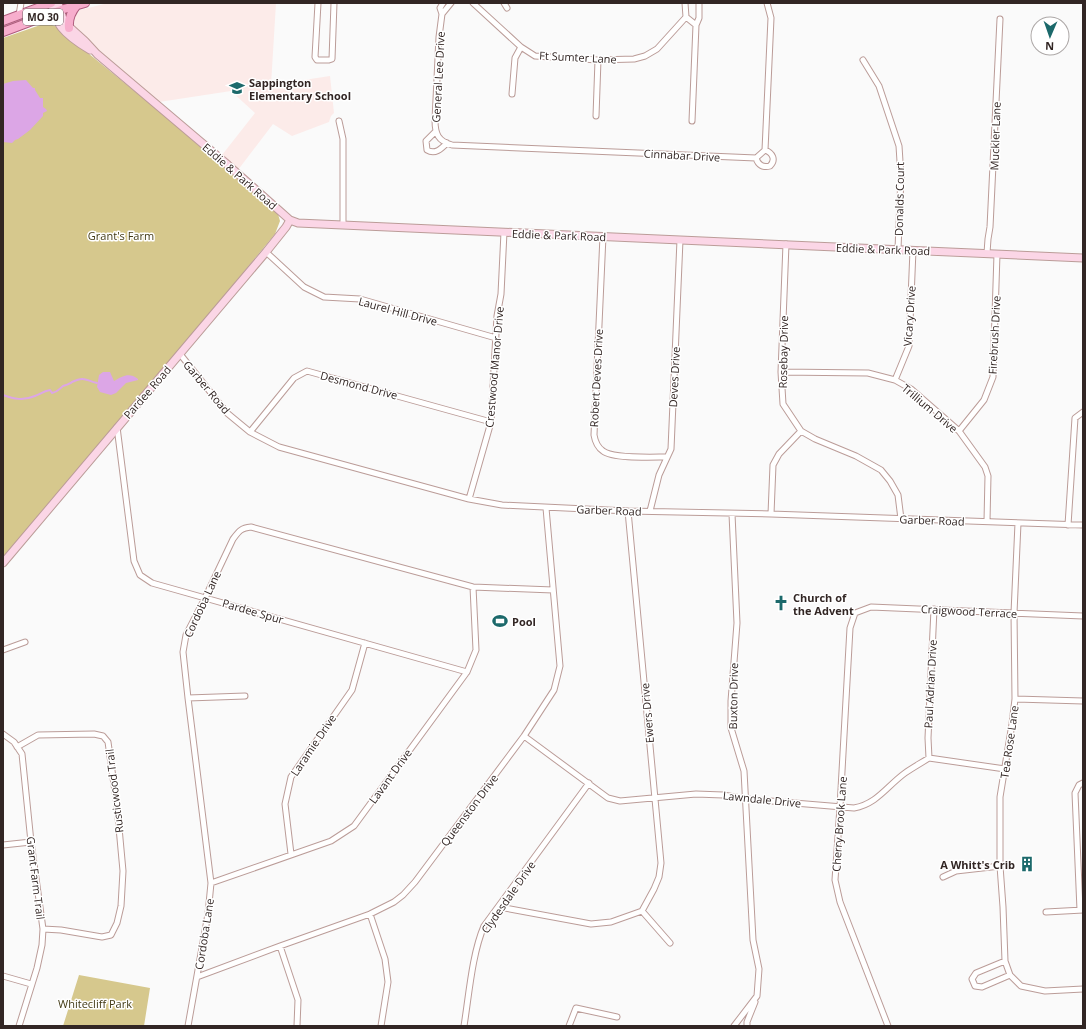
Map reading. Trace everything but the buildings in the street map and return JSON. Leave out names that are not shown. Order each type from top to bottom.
[{"type":"main road","name":"MO 30","points":[[3,21],[51,3]]},
{"type":"main road","name":"MO 30","points":[[3,32],[57,9],[81,4]]},
{"type":"main road","points":[[69,28],[69,19],[73,10],[81,4]]},
{"type":"street","points":[[19,15],[20,3]]},
{"type":"street","name":"Eddie & Park Road","points":[[51,3],[57,9],[69,28],[85,41],[97,54],[228,165],[290,220],[298,223],[1083,258]]},
{"type":"street","points":[[318,3],[315,57],[316,60],[320,61],[332,59],[334,3]]},
{"type":"street","name":"General Lee Drive","points":[[443,3],[440,8],[442,14],[438,37],[435,132],[440,139],[447,144]]},
{"type":"street","name":"General Lee Drive","points":[[442,14],[451,3]]},
{"type":"street","name":"Ft Sumter Lane","points":[[473,3],[521,48],[535,56],[598,60],[634,59],[645,56],[657,49],[686,17]]},
{"type":"street","points":[[685,3],[686,17],[696,25]]},
{"type":"street","points":[[692,121],[696,25],[699,18],[699,3]]},
{"type":"street","points":[[765,150],[771,152],[774,157],[770,166],[763,167],[759,164],[756,158],[765,150],[771,18],[767,3]]},
{"type":"street","name":"Eddie & Park Road","points":[[57,9],[61,27],[83,46],[97,54]]},
{"type":"street","name":"Muckler Lane","points":[[987,254],[990,227],[1000,19]]},
{"type":"street","points":[[512,94],[515,58],[521,48]]},
{"type":"street","points":[[596,116],[598,60]]},
{"type":"street","name":"Donalds Court","points":[[863,60],[879,86],[899,146],[901,177],[898,249]]},
{"type":"street","points":[[339,121],[343,139],[343,225]]},
{"type":"street","name":"Cinnabar Drive","points":[[435,132],[426,141],[427,150],[430,152],[435,152],[447,144],[756,158]]},
{"type":"street","name":"Pardee Road","points":[[3,563],[266,252],[290,220]]},
{"type":"street","name":"Crestwood Manor Drive","points":[[469,499],[492,422],[497,316],[501,294],[504,232]]},
{"type":"street","name":"Robert Deves Drive","points":[[603,236],[594,435],[596,444],[603,451],[612,455],[667,457]]},
{"type":"street","name":"Deves Drive","points":[[650,511],[659,475],[671,449],[680,240]]},
{"type":"street","name":"Rosebay Drive","points":[[786,244],[781,372],[783,404],[801,432],[856,456],[881,470],[890,481],[898,495],[901,519]]},
{"type":"street","name":"Vicary Drive","points":[[895,380],[909,346],[914,250]]},
{"type":"street","name":"Laurel Hill Drive","points":[[266,252],[304,287],[324,297],[360,299],[496,338]]},
{"type":"street","name":"Firebrush Drive","points":[[959,431],[984,400],[993,377],[997,254]]},
{"type":"street","name":"Garber Road","points":[[180,354],[227,412],[250,432],[279,447],[469,499],[502,505],[628,512],[650,511],[771,514],[1083,525]]},
{"type":"street","name":"Desmond Drive","points":[[250,432],[294,378],[307,371],[492,422]]},
{"type":"street","name":"Trillium Drive","points":[[781,372],[868,373],[895,380],[911,389],[959,431],[985,466],[988,476],[987,521]]},
{"type":"street","points":[[1068,525],[1075,418],[1083,412]]},
{"type":"street","name":"Pardee Spur","points":[[117,427],[134,560],[140,575],[152,583],[467,672]]},
{"type":"street","points":[[771,514],[773,465],[779,454],[801,432]]},
{"type":"street","name":"Queenston Drive","points":[[197,977],[370,914],[394,902],[415,882],[524,736],[554,690],[560,666],[546,508]]},
{"type":"street","name":"Ewers Drive","points":[[628,512],[661,863],[659,877],[642,911]]},
{"type":"street","name":"Buxton Drive","points":[[732,514],[737,623],[731,701],[731,728],[744,771],[747,799],[753,940],[759,969],[757,996],[747,1022],[747,1026]]},
{"type":"street","name":"Tea Rose Lane","points":[[1010,975],[1005,961],[1000,866],[1000,797],[1015,699],[1014,613],[1018,523]]},
{"type":"street","name":"Cordoba Lane","points":[[188,1026],[208,914],[211,883],[183,652],[186,635],[233,539],[242,528],[252,526],[473,587],[553,590]]},
{"type":"street","name":"Lavant Drive","points":[[211,883],[331,840],[354,826],[467,672],[476,650],[473,587]]},
{"type":"street","name":"Craigwood Terrace","points":[[856,613],[871,607],[1083,616]]},
{"type":"street","name":"Paul Adrian Drive","points":[[929,758],[928,738],[934,609]]},
{"type":"street","name":"Cherry Brook Lane","points":[[856,613],[850,628],[835,880],[840,902],[888,1026]]},
{"type":"street","points":[[3,650],[25,642]]},
{"type":"street","name":"Laramie Drive","points":[[291,854],[285,804],[291,777],[352,690],[365,643]]},
{"type":"street","points":[[188,698],[244,696]]},
{"type":"street","points":[[1015,699],[1083,701]]},
{"type":"street","points":[[3,734],[17,746]]},
{"type":"street","name":"Rusticwood Trail","points":[[17,746],[38,734],[94,734],[103,736],[108,742],[117,806],[123,871],[121,906],[117,924],[111,935],[102,937],[61,930],[43,929]]},
{"type":"street","name":"Lawndale Drive","points":[[524,736],[608,798],[614,800],[696,794],[722,795],[747,799],[854,808],[871,803],[904,773],[929,758]]},
{"type":"street","name":"Grant Farm Trail","points":[[17,746],[22,754],[31,842],[43,929],[42,945],[19,1026]]},
{"type":"street","points":[[929,758],[1005,769]]},
{"type":"street","name":"Clydesdale Drive","points":[[464,1026],[480,937],[484,926],[589,783]]},
{"type":"street","points":[[1046,912],[1081,910],[1075,794],[1079,784],[1083,783]]},
{"type":"street","points":[[3,845],[31,842]]},
{"type":"street","points":[[943,878],[956,871],[1000,866]]},
{"type":"street","points":[[499,907],[591,924],[611,922],[642,911],[670,943]]},
{"type":"street","points":[[370,914],[385,960],[388,982],[381,1026]]},
{"type":"street","points":[[280,946],[298,1000],[297,1026]]},
{"type":"street","points":[[1005,961],[976,972],[972,980],[975,986],[982,987],[1010,975],[1021,986],[1046,991],[1083,989]]},
{"type":"street","points":[[3,976],[31,984]]},
{"type":"street","points":[[734,1026],[757,996]]},
{"type":"street","points":[[569,1026],[576,1008],[617,1017]]},
{"type":"shaded area","name":"Sappington Elementary School","points":[[108,3],[276,3],[271,85],[330,76],[334,113],[329,122],[292,136],[273,124],[238,170],[222,155],[255,113],[231,91],[159,102],[72,27],[72,20],[80,10]]},
{"type":"shaded area","points":[[26,80],[33,88],[35,88],[40,98],[43,98],[43,107],[47,111],[43,113],[43,116],[30,130],[18,139],[12,143],[3,142],[3,84],[13,81]]},
{"type":"shaded area","points":[[103,372],[110,372],[114,381],[123,376],[129,375],[138,380],[126,383],[116,393],[111,395],[100,392],[97,387],[99,375]]},
{"type":"green space","name":"Grant's Farm","points":[[46,23],[55,26],[160,112],[278,214],[280,221],[275,234],[3,559],[3,38]]},
{"type":"green space","name":"Whitecliff Park","points":[[79,975],[150,988],[144,1026],[63,1026]]},
{"type":"waterway","points":[[3,395],[26,399],[48,390],[54,393],[63,386],[80,379],[97,383]]},
{"type":"place","name":"Sappington Elementary School","points":[[237,88]]},
{"type":"place","name":"Church of the Advent","points":[[781,603]]},
{"type":"place","name":"Pool","points":[[500,621]]},
{"type":"place","name":"A Whitt's Crib","points":[[1027,864]]}]
